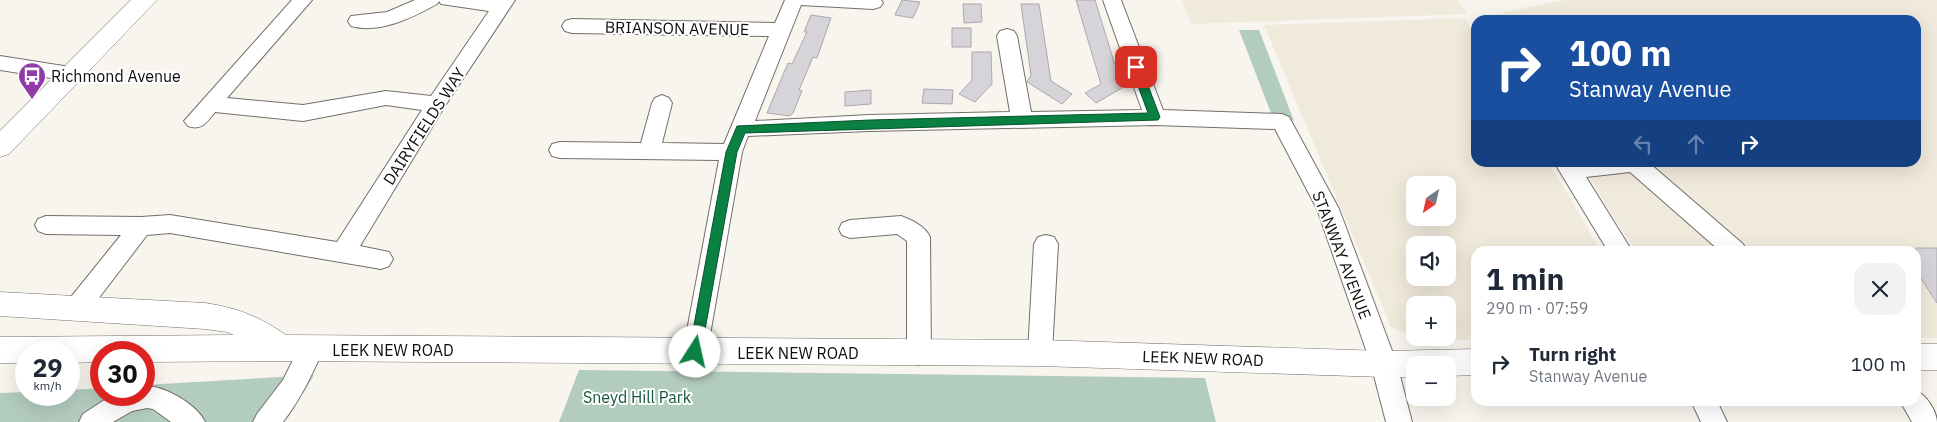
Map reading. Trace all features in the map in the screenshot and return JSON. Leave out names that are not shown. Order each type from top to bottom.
[{"type":"main road","points":[[0,147],[145,0]]},
{"type":"main road","points":[[0,304],[205,316],[232,320],[262,335],[281,348]]},
{"type":"main road","name":"LEEK NEW ROAD","points":[[0,350],[281,348],[311,350],[918,354],[1040,353],[1384,364],[1471,362]]},
{"type":"main road","points":[[1921,358],[1937,357]]},
{"type":"main road","points":[[1921,360],[1937,367]]},
{"type":"street","points":[[195,121],[300,0]]},
{"type":"street","points":[[358,20],[388,19],[430,0]]},
{"type":"street","points":[[448,0],[504,3]]},
{"type":"street","points":[[695,352],[731,152],[794,0]]},
{"type":"street","points":[[806,0],[873,3]]},
{"type":"street","points":[[1112,0],[1155,117]]},
{"type":"street","name":"DAIRYFIELDS WAY","points":[[343,253],[436,104],[504,3]]},
{"type":"street","name":"BRIANSON AVENUE","points":[[572,26],[782,30]]},
{"type":"street","points":[[1007,36],[1022,120]]},
{"type":"street","points":[[0,63],[70,74]]},
{"type":"street","points":[[211,104],[303,113],[386,98],[436,104]]},
{"type":"street","points":[[649,151],[662,103]]},
{"type":"street","name":"STANWAY AVENUE","points":[[741,129],[1155,117],[1282,122],[1328,209],[1384,364]]},
{"type":"street","points":[[560,150],[731,152]]},
{"type":"street","points":[[1568,167],[1617,246]]},
{"type":"street","points":[[1639,167],[1729,246]]},
{"type":"street","points":[[46,225],[141,226],[170,224],[381,259]]},
{"type":"street","points":[[850,229],[901,225],[919,237],[918,354]]},
{"type":"street","points":[[76,309],[141,226]]},
{"type":"street","points":[[1040,353],[1046,244]]},
{"type":"street","points":[[266,422],[282,406],[311,350]]},
{"type":"street","points":[[1384,364],[1399,422]]},
{"type":"street","points":[[92,422],[106,411],[131,399],[156,398],[192,422]]},
{"type":"street","points":[[1706,406],[1714,422]]},
{"type":"street","points":[[1917,406],[1926,422]]},
{"type":"shaded area","points":[[1182,0],[1458,0],[1467,14],[1191,24]]},
{"type":"shaded area","points":[[1562,0],[1937,0],[1937,338],[1921,338],[1921,246],[1632,246],[1582,167],[1921,167],[1921,15],[1493,15]]},
{"type":"shaded area","points":[[1465,18],[1471,29],[1471,167],[1551,167],[1598,246],[1471,246],[1471,340],[1456,340],[1456,296],[1406,296],[1406,333],[1391,327],[1264,25]]},
{"type":"green space","points":[[1239,30],[1259,30],[1294,121],[1271,113]]},
{"type":"green space","name":"Sneyd Hill Park","points":[[579,370],[1205,378],[1216,422],[559,422]]},
{"type":"green space","points":[[314,375],[304,392],[277,422],[0,422],[0,393],[15,392],[15,406],[80,406],[80,389],[90,389],[90,406],[155,406],[155,384]]},
{"type":"building","points":[[902,0],[920,2],[913,18],[895,15]]},
{"type":"building","points":[[1076,0],[1095,0],[1122,88],[1096,103],[1085,93],[1101,84]]},
{"type":"building","points":[[963,4],[981,4],[982,22],[964,23]]},
{"type":"building","points":[[1021,4],[1039,4],[1051,81],[1072,94],[1062,104],[1027,82],[1031,75]]},
{"type":"building","points":[[811,15],[831,18],[817,58],[813,57],[799,90],[802,91],[793,113],[790,116],[767,113],[788,63],[792,64],[807,32],[804,32]]},
{"type":"building","points":[[952,28],[971,28],[971,47],[952,47]]},
{"type":"building","points":[[972,52],[991,52],[992,84],[975,102],[959,94],[972,80]]},
{"type":"building","points":[[924,89],[953,90],[952,104],[922,103]]},
{"type":"building","points":[[871,90],[871,104],[845,106],[845,92]]},
{"type":"building","points":[[1921,248],[1937,248],[1937,303],[1921,279]]},
{"type":"place","name":"Richmond Avenue","points":[[32,100]]},
{"type":"route","points":[[695,352],[731,152],[741,129],[1155,117],[1136,67]]}]
